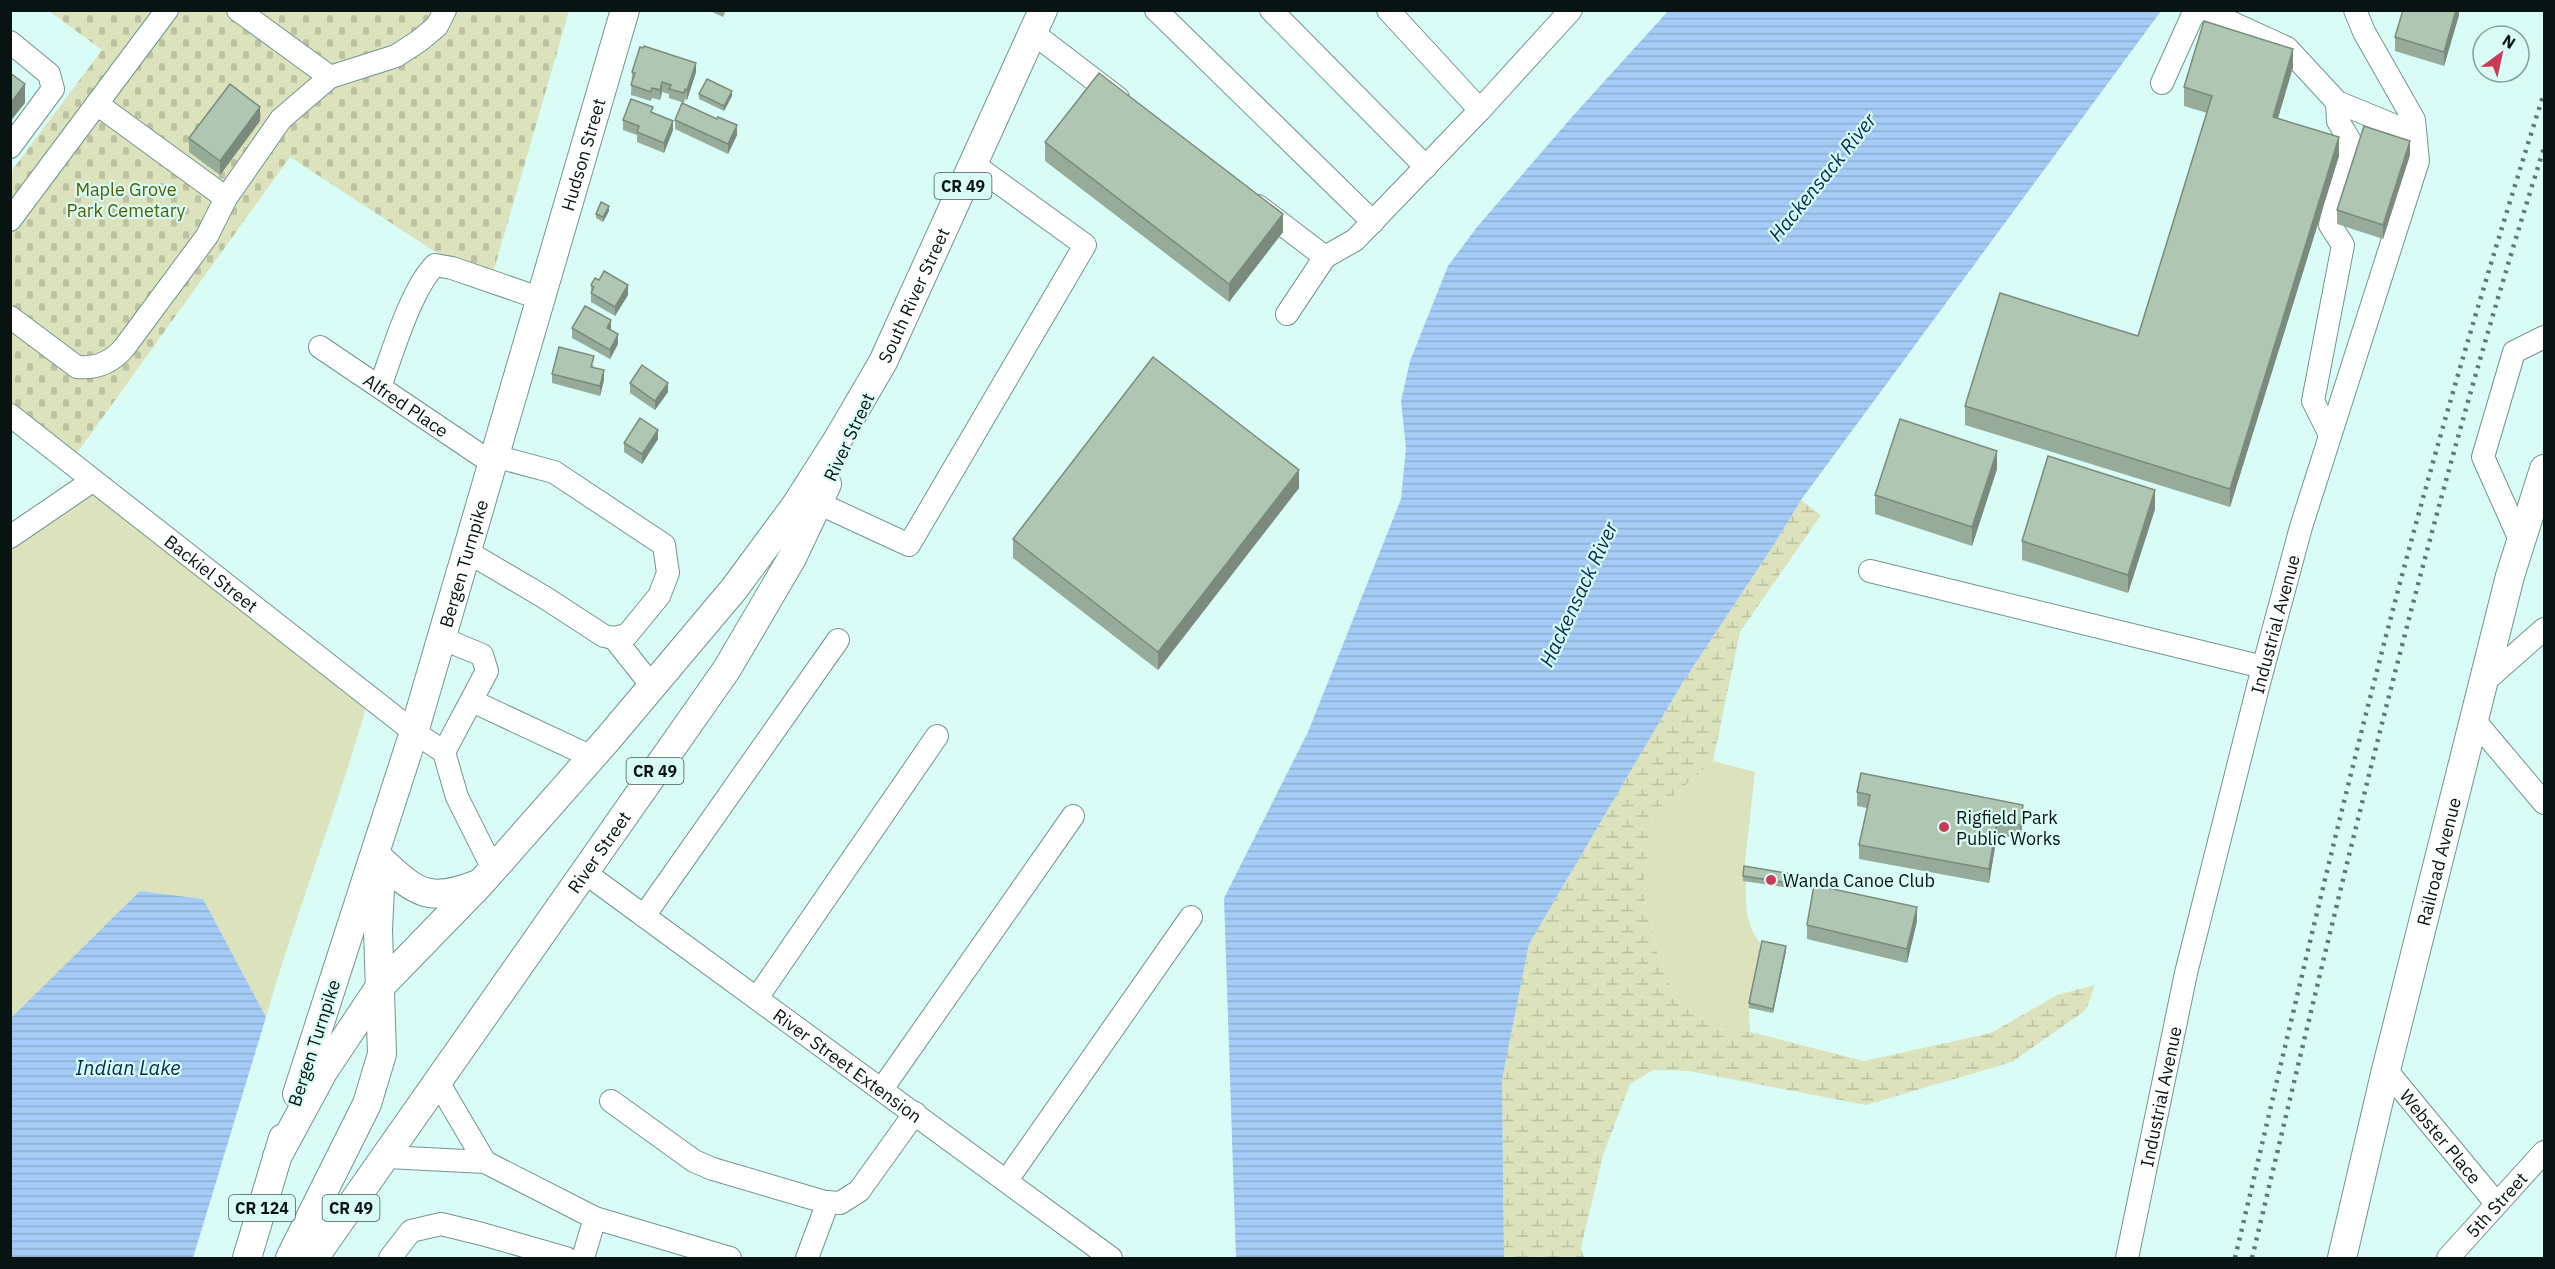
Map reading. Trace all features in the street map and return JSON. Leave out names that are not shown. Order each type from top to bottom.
[{"type":"main road","name":"Hudson Street","points":[[542,299],[626,10]]},
{"type":"main road","name":"South River Street","points":[[807,504],[838,439],[883,362],[1038,22]]},
{"type":"main road","name":"Bergen Turnpike","points":[[247,1258],[277,1157],[414,732],[542,299]]},
{"type":"main road","name":"Railroad Avenue","points":[[2342,1258],[2386,1070],[2510,576],[2544,469]]},
{"type":"main road","name":"CR 49","points":[[277,1157],[323,1072],[379,988],[486,876],[592,757],[807,504]]},
{"type":"main road","name":"River Street","points":[[314,1258],[727,669],[792,558],[807,504]]},
{"type":"main road","name":"Bergen Turnpike","points":[[290,1258],[367,1104],[382,1054],[378,929],[383,828]]},
{"type":"main road","points":[[381,861],[404,881],[426,894],[455,893],[486,876]]},
{"type":"street","points":[[10,220],[167,10]]},
{"type":"street","points":[[238,10],[330,77]]},
{"type":"street","points":[[10,317],[77,367],[87,368],[105,364],[124,348],[207,236],[226,198],[281,119],[330,77],[396,56],[428,35],[437,26],[445,10]]},
{"type":"street","points":[[1156,10],[1373,222]]},
{"type":"street","points":[[1271,10],[1426,166]]},
{"type":"street","points":[[1388,10],[1480,110]]},
{"type":"street","points":[[2162,83],[2195,10]]},
{"type":"street","points":[[2204,10],[2287,48],[2337,102],[2415,134]]},
{"type":"street","name":"Industrial Avenue","points":[[2127,1258],[2186,973],[2263,667],[2301,527],[2418,161],[2414,120],[2364,32],[2355,10]]},
{"type":"street","points":[[1287,314],[1324,257],[1355,240],[1373,222],[1480,110],[1566,12]]},
{"type":"street","points":[[1038,22],[1135,111]]},
{"type":"street","points":[[10,42],[49,74],[53,89],[10,147]]},
{"type":"street","points":[[2330,435],[2313,401],[2343,245],[2330,225],[2350,141],[2337,122],[2337,102]]},
{"type":"street","points":[[97,104],[226,198]]},
{"type":"street","points":[[807,504],[909,545],[1085,245],[973,164]]},
{"type":"street","points":[[1239,191],[1324,257]]},
{"type":"street","points":[[380,387],[413,301],[426,274],[435,265],[452,268],[542,299]]},
{"type":"street","points":[[2521,542],[2483,457],[2514,352],[2544,337]]},
{"type":"street","name":"Alfred Place","points":[[320,347],[493,459],[554,472],[664,546],[668,573],[659,596],[627,635],[615,638]]},
{"type":"street","name":"Backiel Street","points":[[10,415],[414,732],[444,752]]},
{"type":"street","points":[[10,537],[92,481]]},
{"type":"street","points":[[466,551],[604,636],[615,638],[652,686]]},
{"type":"street","points":[[1870,571],[2263,667]]},
{"type":"street","points":[[2484,682],[2544,629]]},
{"type":"street","points":[[441,638],[482,655],[486,671],[444,752],[457,797],[486,876]]},
{"type":"street","points":[[644,915],[838,640]]},
{"type":"street","points":[[472,701],[592,757]]},
{"type":"street","points":[[2474,720],[2544,803]]},
{"type":"street","points":[[757,998],[937,736]]},
{"type":"street","points":[[882,1089],[1073,816]]},
{"type":"street","name":"River Street Extension","points":[[584,872],[1112,1258]]},
{"type":"street","points":[[1006,1180],[1191,917]]},
{"type":"street","name":"Webster Place","points":[[2386,1070],[2496,1203]]},
{"type":"street","points":[[438,1082],[485,1162]]},
{"type":"street","points":[[611,1101],[694,1161],[713,1169],[828,1202],[840,1203],[859,1191],[915,1113]]},
{"type":"street","name":"5th Street","points":[[2448,1258],[2544,1152]]},
{"type":"street","points":[[387,1156],[485,1162],[595,1218],[730,1258]]},
{"type":"street","points":[[807,1258],[828,1202]]},
{"type":"street","points":[[583,1258],[595,1218]]},
{"type":"street","points":[[390,1258],[411,1231],[441,1224],[482,1233],[566,1258]]},
{"type":"green space","name":"Maple Grove Park Cemetary","points":[[49,11],[569,11],[489,287],[290,157],[64,471],[11,430],[10,173],[102,50]]},
{"type":"green space","points":[[83,486],[366,708],[266,1017],[203,899],[140,891],[11,1018],[11,537]]},
{"type":"green space","points":[[1801,500],[1821,515],[1740,632],[1713,761],[1652,815],[1643,891],[1658,954],[1675,999],[1704,1020],[1864,1061],[1991,1033],[2057,995],[2095,985],[2086,1010],[2012,1062],[1866,1105],[1689,1071],[1653,1070],[1630,1084],[1603,1155],[1581,1248],[1584,1258],[1504,1258],[1502,1080],[1529,944],[1683,682]]},
{"type":"green space","points":[[1713,761],[1755,772],[1743,880],[1746,881],[1746,908],[1750,924],[1762,946],[1749,1008],[1750,1032],[1704,1020],[1675,999],[1658,954],[1643,891],[1652,815]]},
{"type":"water","name":"Hackensack River","points":[[1669,10],[2161,11],[1801,500],[1683,682],[1529,944],[1502,1080],[1504,1258],[1236,1258],[1224,898],[1308,732],[1401,499],[1406,448],[1401,401],[1410,361],[1448,266],[1477,227],[1571,118]]},
{"type":"water","name":"Indian Lake","points":[[140,891],[203,899],[266,1017],[193,1258],[11,1258],[11,1018]]},
{"type":"building","points":[[2403,10],[2456,10],[2444,52],[2395,37]]},
{"type":"building","points":[[2204,21],[2293,49],[2273,117],[2339,137],[2230,489],[1965,406],[2000,293],[2138,336],[2212,96],[2184,87]]},
{"type":"building","points":[[644,46],[696,63],[684,93],[669,89],[671,85],[662,82],[660,90],[652,88],[651,92],[631,85],[635,73],[632,72],[640,47]]},
{"type":"building","points":[[10,73],[25,84],[10,104]]},
{"type":"building","points":[[1099,73],[1283,214],[1229,284],[1045,142]]},
{"type":"building","points":[[707,79],[732,91],[724,106],[699,94]]},
{"type":"building","points":[[230,84],[260,107],[220,161],[189,138]]},
{"type":"building","points":[[631,99],[653,107],[651,112],[673,121],[664,143],[637,132],[639,126],[623,120]]},
{"type":"building","points":[[682,103],[717,119],[718,117],[737,125],[728,144],[675,120]]},
{"type":"building","points":[[2364,126],[2410,141],[2383,225],[2337,210]]},
{"type":"building","points":[[601,202],[609,206],[603,217],[596,214]]},
{"type":"building","points":[[604,271],[628,285],[615,307],[591,293],[594,287],[591,285],[595,278],[599,280]]},
{"type":"building","points":[[585,306],[611,320],[607,328],[618,334],[610,350],[572,328]]},
{"type":"building","points":[[559,347],[594,356],[591,367],[604,370],[600,386],[552,374]]},
{"type":"building","points":[[1153,357],[1299,470],[1158,652],[1013,539]]},
{"type":"building","points":[[642,365],[668,383],[655,401],[630,383]]},
{"type":"building","points":[[640,418],[658,430],[642,454],[624,443]]},
{"type":"building","points":[[1900,419],[1997,451],[1972,527],[1875,495]]},
{"type":"building","points":[[2048,456],[2155,490],[2128,575],[2022,541]]},
{"type":"building","name":"Rigfield Park Public Works","points":[[1861,773],[2023,805],[2020,825],[1997,821],[1989,869],[1859,845],[1870,795],[1857,792]]},
{"type":"building","points":[[1744,866],[1798,875],[1797,884],[1743,876]]},
{"type":"building","points":[[1814,885],[1917,907],[1907,949],[1807,925]]},
{"type":"building","points":[[1762,941],[1786,946],[1773,1009],[1749,1003]]},
{"type":"railway","points":[[2235,1258],[2330,857],[2391,617],[2464,354],[2544,93]]},
{"type":"railway","points":[[2252,1258],[2353,840],[2424,562],[2462,423],[2544,148]]},
{"type":"place","name":"Rigfield Park Public Works","points":[[1944,827]]},
{"type":"place","name":"Wanda Canoe Club","points":[[1771,880]]}]
